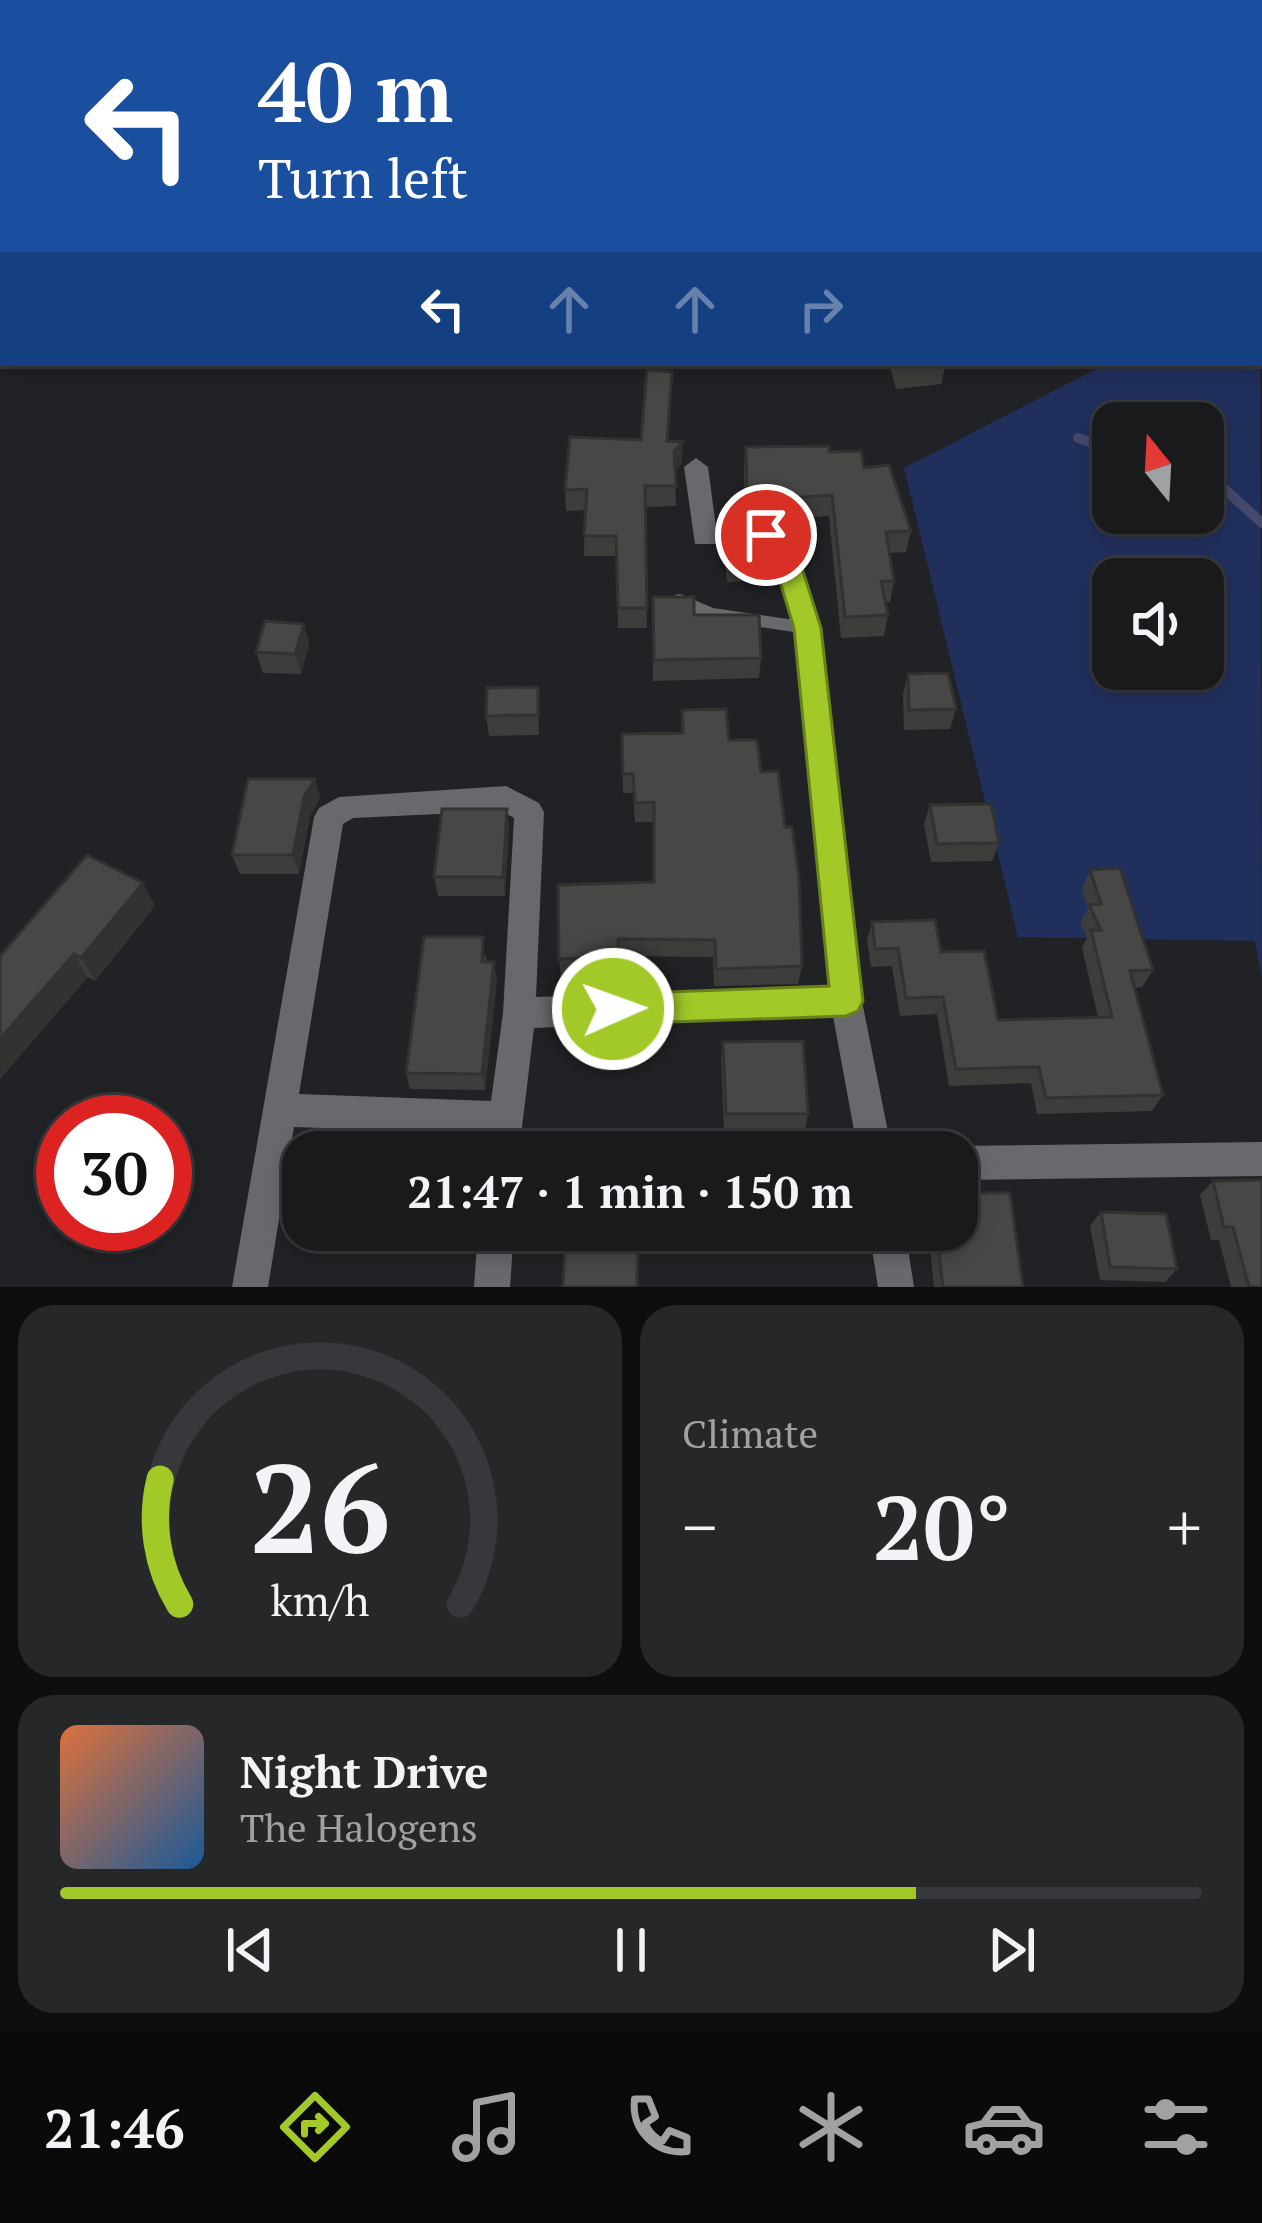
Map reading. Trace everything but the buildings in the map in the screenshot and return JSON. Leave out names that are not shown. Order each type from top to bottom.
[{"type":"street","points":[[696,467],[704,537],[766,535],[781,543],[808,628],[846,1001],[871,1131]]},
{"type":"street","points":[[250,1287],[329,817],[349,806],[506,798],[529,812],[519,1013],[504,1131]]},
{"type":"street","points":[[519,1013],[846,1001]]},
{"type":"street","points":[[281,1110],[467,1131]]},
{"type":"street","points":[[978,1163],[1262,1159]]},
{"type":"street","points":[[492,1287],[495,1251]]},
{"type":"street","points":[[890,1251],[896,1287]]},
{"type":"lane","points":[[678,600],[712,614],[808,628]]},
{"type":"shaded area","points":[[1102,366],[1260,366],[1262,980],[1255,941],[1018,937],[904,468]]},
{"type":"waterway","points":[[1078,438],[1092,442]]},
{"type":"waterway","points":[[1224,488],[1262,523]]},
{"type":"route","points":[[613,1009],[846,1001],[808,628],[781,543],[766,535]]}]
